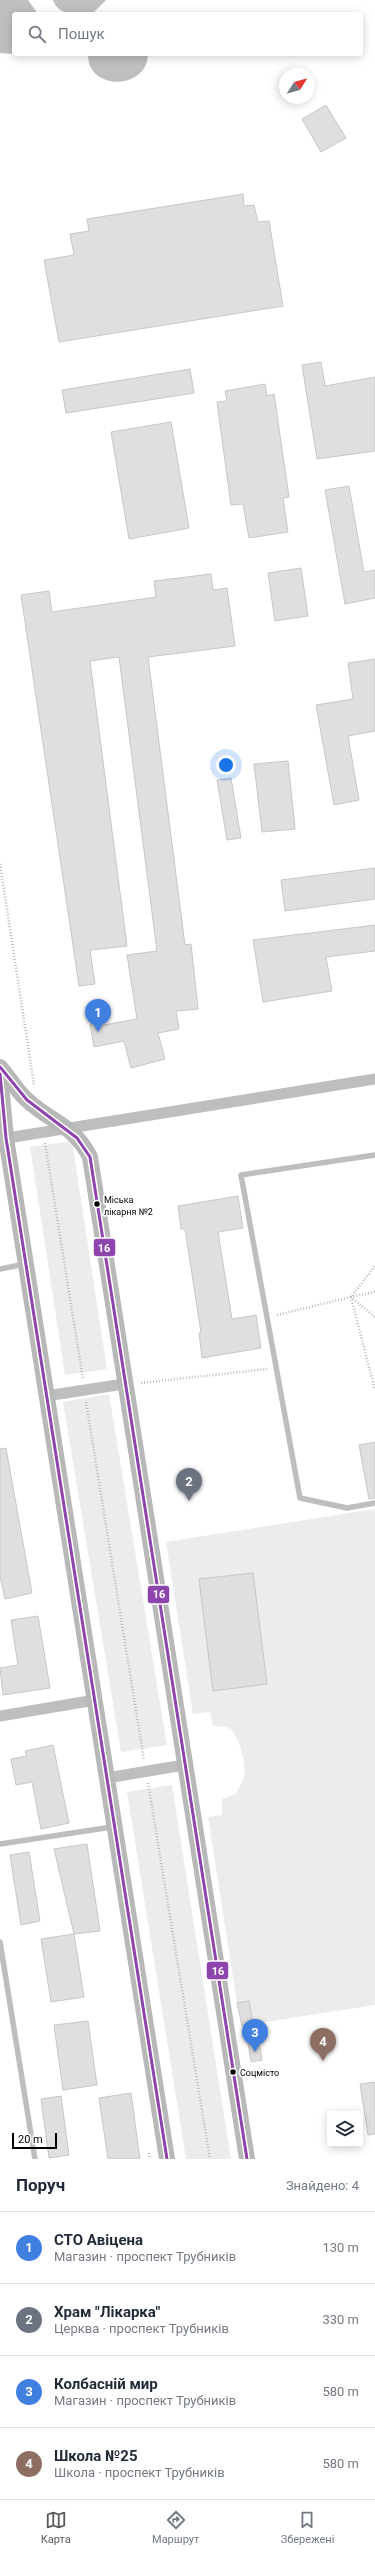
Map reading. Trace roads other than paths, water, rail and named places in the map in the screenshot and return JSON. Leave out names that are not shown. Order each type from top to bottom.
[{"type":"main road","points":[[0,1067],[26,1100],[67,1127],[82,1142],[90,1157],[124,1384],[247,2159]]},
{"type":"main road","points":[[0,1074],[3,1138],[26,1264],[167,2159]]},
{"type":"street","points":[[3,1138],[375,1079]]},
{"type":"street","points":[[46,1396],[124,1384]]},
{"type":"street","points":[[0,1716],[95,1700]]},
{"type":"street","points":[[107,1778],[184,1765]]},
{"type":"lane","points":[[375,1155],[241,1175],[300,1498],[347,1508],[375,1503]]},
{"type":"lane","points":[[0,1269],[26,1264]]},
{"type":"lane","points":[[0,1844],[115,1826]]},
{"type":"lane","points":[[0,1942],[35,2159]]},
{"type":"place","name":"СТО Авіцена","points":[[98,1032]]},
{"type":"place","name":"Міська лікарня №2","points":[[97,1204]]},
{"type":"place","name":"Храм \"Лікарка\"","points":[[189,1501]]},
{"type":"place","name":"Колбасній мир","points":[[255,2052]]},
{"type":"place","name":"Школа №25","points":[[323,2061]]},
{"type":"place","name":"Соцмісто","points":[[233,2072]]}]
